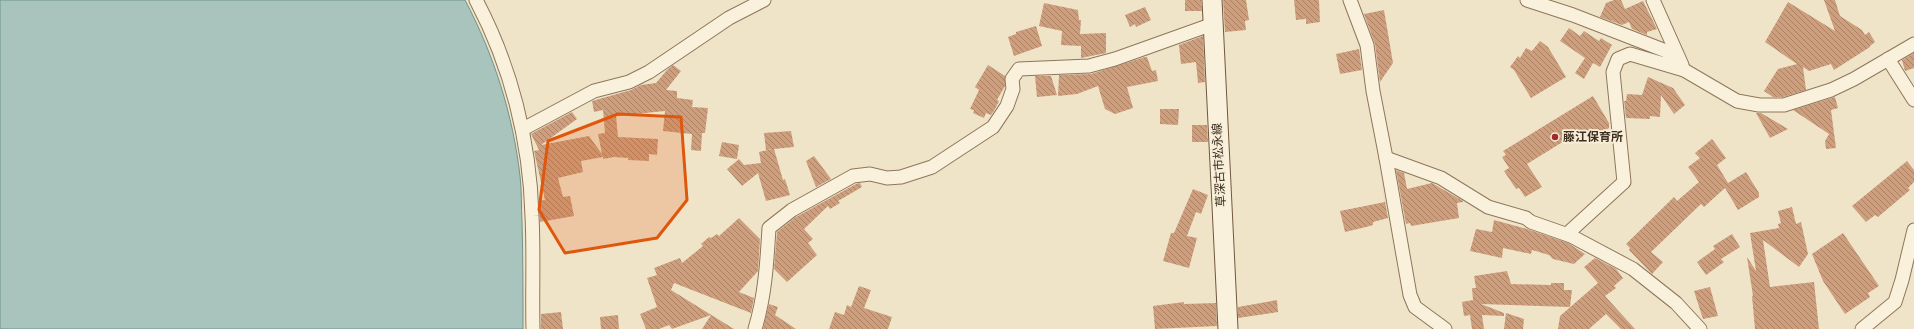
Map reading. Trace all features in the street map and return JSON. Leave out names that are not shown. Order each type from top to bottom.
[{"type":"main road","name":"草深古市松永線","points":[[1212,0],[1228,329]]},
{"type":"street","points":[[476,0],[490,27],[513,90],[523,129],[532,216],[532,329]]},
{"type":"street","points":[[523,129],[594,91],[629,82],[649,72],[729,18],[764,0]]},
{"type":"street","points":[[1350,0],[1367,46],[1373,91],[1410,295],[1415,307],[1445,329]]},
{"type":"street","points":[[1527,0],[1573,14],[1666,51],[1684,70]]},
{"type":"street","points":[[1653,0],[1684,70]]},
{"type":"street","points":[[755,329],[761,307],[766,274],[769,228],[792,210],[853,176],[870,174],[888,178],[901,177],[932,167],[993,127],[1007,106],[1013,89],[1012,79],[1019,69],[1089,66],[1115,59],[1213,24]]},
{"type":"street","points":[[1571,236],[1567,234],[1624,182],[1613,72],[1618,59],[1630,54],[1684,70],[1737,101],[1759,105],[1784,105],[1831,90],[1854,79],[1914,44]]},
{"type":"street","points":[[1888,59],[1914,100]]},
{"type":"street","points":[[1386,158],[1441,178],[1488,207],[1526,218],[1531,222],[1571,236],[1633,269],[1676,303],[1700,329]]},
{"type":"street","points":[[1862,329],[1895,302],[1914,230]]},
{"type":"highlighted area","points":[[618,114],[681,117],[687,200],[657,238],[565,253],[539,210],[548,141]]},
{"type":"water","points":[[0,0],[465,0],[485,42],[501,86],[513,130],[520,176],[521,194],[523,329],[0,329]]},
{"type":"building","points":[[1185,0],[1201,0],[1202,11],[1185,11]]},
{"type":"building","points":[[1223,0],[1246,0],[1249,20],[1245,21],[1246,30],[1225,32]]},
{"type":"building","points":[[1294,0],[1319,0],[1320,22],[1306,24],[1306,19],[1296,20]]},
{"type":"building","points":[[1614,0],[1621,0],[1625,9],[1643,1],[1657,29],[1647,32],[1647,35],[1632,29],[1629,22],[1622,25],[1600,17],[1606,3]]},
{"type":"building","points":[[1824,0],[1835,0],[1840,16],[1862,30],[1865,35],[1869,32],[1875,42],[1870,47],[1834,70],[1831,64],[1809,71],[1803,67],[1806,90],[1783,97],[1773,97],[1764,91],[1778,69],[1797,64],[1765,42],[1788,2],[1835,31]]},
{"type":"building","points":[[1044,3],[1078,10],[1079,20],[1081,20],[1080,34],[1106,33],[1106,53],[1081,58],[1081,46],[1061,45],[1062,31],[1039,26]]},
{"type":"building","points":[[1145,7],[1151,20],[1136,27],[1135,24],[1130,27],[1125,15]]},
{"type":"building","points":[[1384,10],[1393,63],[1380,82],[1375,44],[1364,14]]},
{"type":"building","points":[[1036,26],[1042,46],[1014,56],[1008,37],[1016,34],[1016,32]]},
{"type":"building","points":[[1569,28],[1580,36],[1584,31],[1599,41],[1601,38],[1612,45],[1600,67],[1593,63],[1584,79],[1575,73],[1585,58],[1560,41]]},
{"type":"building","points":[[1203,36],[1205,82],[1198,83],[1196,62],[1181,64],[1179,45]]},
{"type":"building","points":[[1540,41],[1548,47],[1566,77],[1531,98],[1514,70],[1510,67],[1518,56],[1520,58],[1526,48],[1532,51]]},
{"type":"building","points":[[1359,49],[1362,70],[1340,74],[1336,54]]},
{"type":"building","points":[[1914,53],[1914,68],[1905,71],[1902,60]]},
{"type":"building","points":[[1147,57],[1152,71],[1156,70],[1158,81],[1127,87],[1133,108],[1115,114],[1105,109],[1098,86],[1077,94],[1058,96],[1059,75],[1091,74]]},
{"type":"building","points":[[673,65],[681,71],[666,90],[677,91],[677,98],[693,100],[692,107],[708,108],[705,133],[702,133],[701,151],[691,150],[692,134],[663,131],[665,111],[616,116],[618,137],[658,139],[657,155],[649,154],[649,161],[628,160],[628,158],[614,157],[603,159],[603,157],[581,161],[583,172],[558,178],[563,197],[570,196],[574,216],[540,222],[539,201],[545,200],[534,151],[539,150],[531,134],[572,112],[577,119],[541,145],[589,136],[602,154],[598,134],[605,133],[603,110],[594,112],[592,101],[631,90],[641,85],[656,83]]},
{"type":"building","points":[[988,65],[1005,76],[1005,86],[997,100],[999,101],[995,109],[991,115],[986,113],[984,118],[973,113],[974,110],[970,109],[979,90],[975,87]]},
{"type":"building","points":[[1035,76],[1051,76],[1057,95],[1037,97]]},
{"type":"building","points":[[1648,77],[1673,88],[1685,105],[1674,114],[1661,95],[1660,117],[1650,116],[1650,119],[1626,118],[1624,101],[1626,101],[1627,94],[1642,95]]},
{"type":"building","points":[[1593,96],[1609,123],[1609,128],[1593,137],[1590,133],[1585,135],[1582,130],[1527,164],[1542,187],[1525,197],[1519,188],[1516,189],[1504,171],[1509,168],[1502,157],[1506,155],[1503,151]]},
{"type":"building","points":[[1835,97],[1838,108],[1831,110],[1836,148],[1826,149],[1825,141],[1829,134],[1793,110]]},
{"type":"building","points":[[1160,109],[1179,109],[1178,125],[1160,124]]},
{"type":"building","points":[[1756,113],[1761,113],[1788,129],[1770,138]]},
{"type":"building","points":[[1192,125],[1207,125],[1208,142],[1192,142]]},
{"type":"building","points":[[791,131],[794,147],[774,149],[783,180],[785,179],[790,195],[766,201],[758,173],[742,186],[727,169],[739,159],[744,165],[761,163],[759,152],[772,149],[766,150],[764,133]]},
{"type":"building","points":[[1712,139],[1726,158],[1717,165],[1728,183],[1746,172],[1759,193],[1759,197],[1738,210],[1725,188],[1704,207],[1701,204],[1651,252],[1663,262],[1652,274],[1629,250],[1630,248],[1626,244],[1674,197],[1677,201],[1699,182],[1688,167],[1700,158],[1695,153]]},
{"type":"building","points":[[722,142],[739,145],[737,159],[719,156]]},
{"type":"building","points":[[814,156],[831,179],[816,187],[806,161]]},
{"type":"building","points":[[1907,161],[1914,170],[1914,182],[1908,188],[1910,190],[1878,217],[1875,215],[1866,222],[1852,206]]},
{"type":"building","points":[[1379,168],[1388,218],[1373,222],[1373,225],[1345,232],[1340,211],[1385,202]]},
{"type":"building","points":[[1396,170],[1404,173],[1407,189],[1432,183],[1463,201],[1457,203],[1459,218],[1411,226],[1410,223],[1406,224]]},
{"type":"building","points":[[860,183],[862,187],[838,201],[840,203],[830,209],[828,206],[804,229],[813,239],[808,243],[817,255],[787,282],[774,269],[777,232],[796,217]]},
{"type":"building","points":[[1193,189],[1208,195],[1201,214],[1196,212],[1187,236],[1197,238],[1189,268],[1163,261],[1171,233],[1174,233]]},
{"type":"building","points":[[1792,207],[1796,224],[1801,222],[1808,254],[1799,267],[1763,240],[1770,287],[1814,282],[1819,329],[1755,329],[1753,296],[1747,257],[1756,271],[1750,233],[1779,228],[1778,224],[1781,223],[1778,211]]},
{"type":"building","points":[[739,218],[760,239],[758,271],[739,292],[754,298],[751,313],[674,283],[671,290],[734,329],[702,329],[711,315],[672,329],[669,325],[659,329],[646,329],[640,314],[657,307],[647,278],[657,275],[654,268],[680,258],[682,263],[703,246],[701,244],[709,237],[711,238],[717,234],[719,236]]},
{"type":"building","points":[[1494,220],[1527,229],[1568,243],[1585,254],[1574,264],[1553,259],[1549,255],[1532,250],[1531,254],[1503,248],[1502,258],[1470,251],[1476,229],[1492,232]]},
{"type":"building","points":[[1843,233],[1879,286],[1868,293],[1870,297],[1845,314],[1823,281],[1812,254]]},
{"type":"building","points":[[1732,234],[1740,247],[1721,259],[1724,262],[1706,275],[1697,262],[1715,249],[1713,246]]},
{"type":"building","points":[[1595,258],[1616,269],[1623,278],[1614,286],[1616,288],[1605,296],[1635,329],[1621,329],[1606,314],[1589,329],[1558,329],[1560,316],[1598,283],[1584,267]]},
{"type":"building","points":[[1507,271],[1511,284],[1551,285],[1551,283],[1564,283],[1564,290],[1572,290],[1570,307],[1481,304],[1504,313],[1504,316],[1482,315],[1484,329],[1472,329],[1470,315],[1464,316],[1462,302],[1473,300],[1472,288],[1476,288],[1474,276]]},
{"type":"building","points":[[859,286],[871,290],[864,308],[892,317],[888,329],[829,329],[835,312],[844,315],[847,305],[851,307]]},
{"type":"building","points":[[1710,287],[1718,316],[1703,319],[1694,291]]},
{"type":"building","points":[[1277,300],[1278,312],[1238,318],[1238,307]]},
{"type":"building","points":[[1184,302],[1184,304],[1216,303],[1217,326],[1155,329],[1153,306]]},
{"type":"building","points":[[769,304],[778,307],[775,315],[796,329],[763,329]]},
{"type":"building","points":[[561,312],[563,329],[541,329],[541,314]]},
{"type":"building","points":[[1506,313],[1524,319],[1523,329],[1504,329]]},
{"type":"building","points":[[618,315],[619,329],[601,329],[600,317]]},
{"type":"place","name":"藤江保育所","points":[[1555,137]]}]
